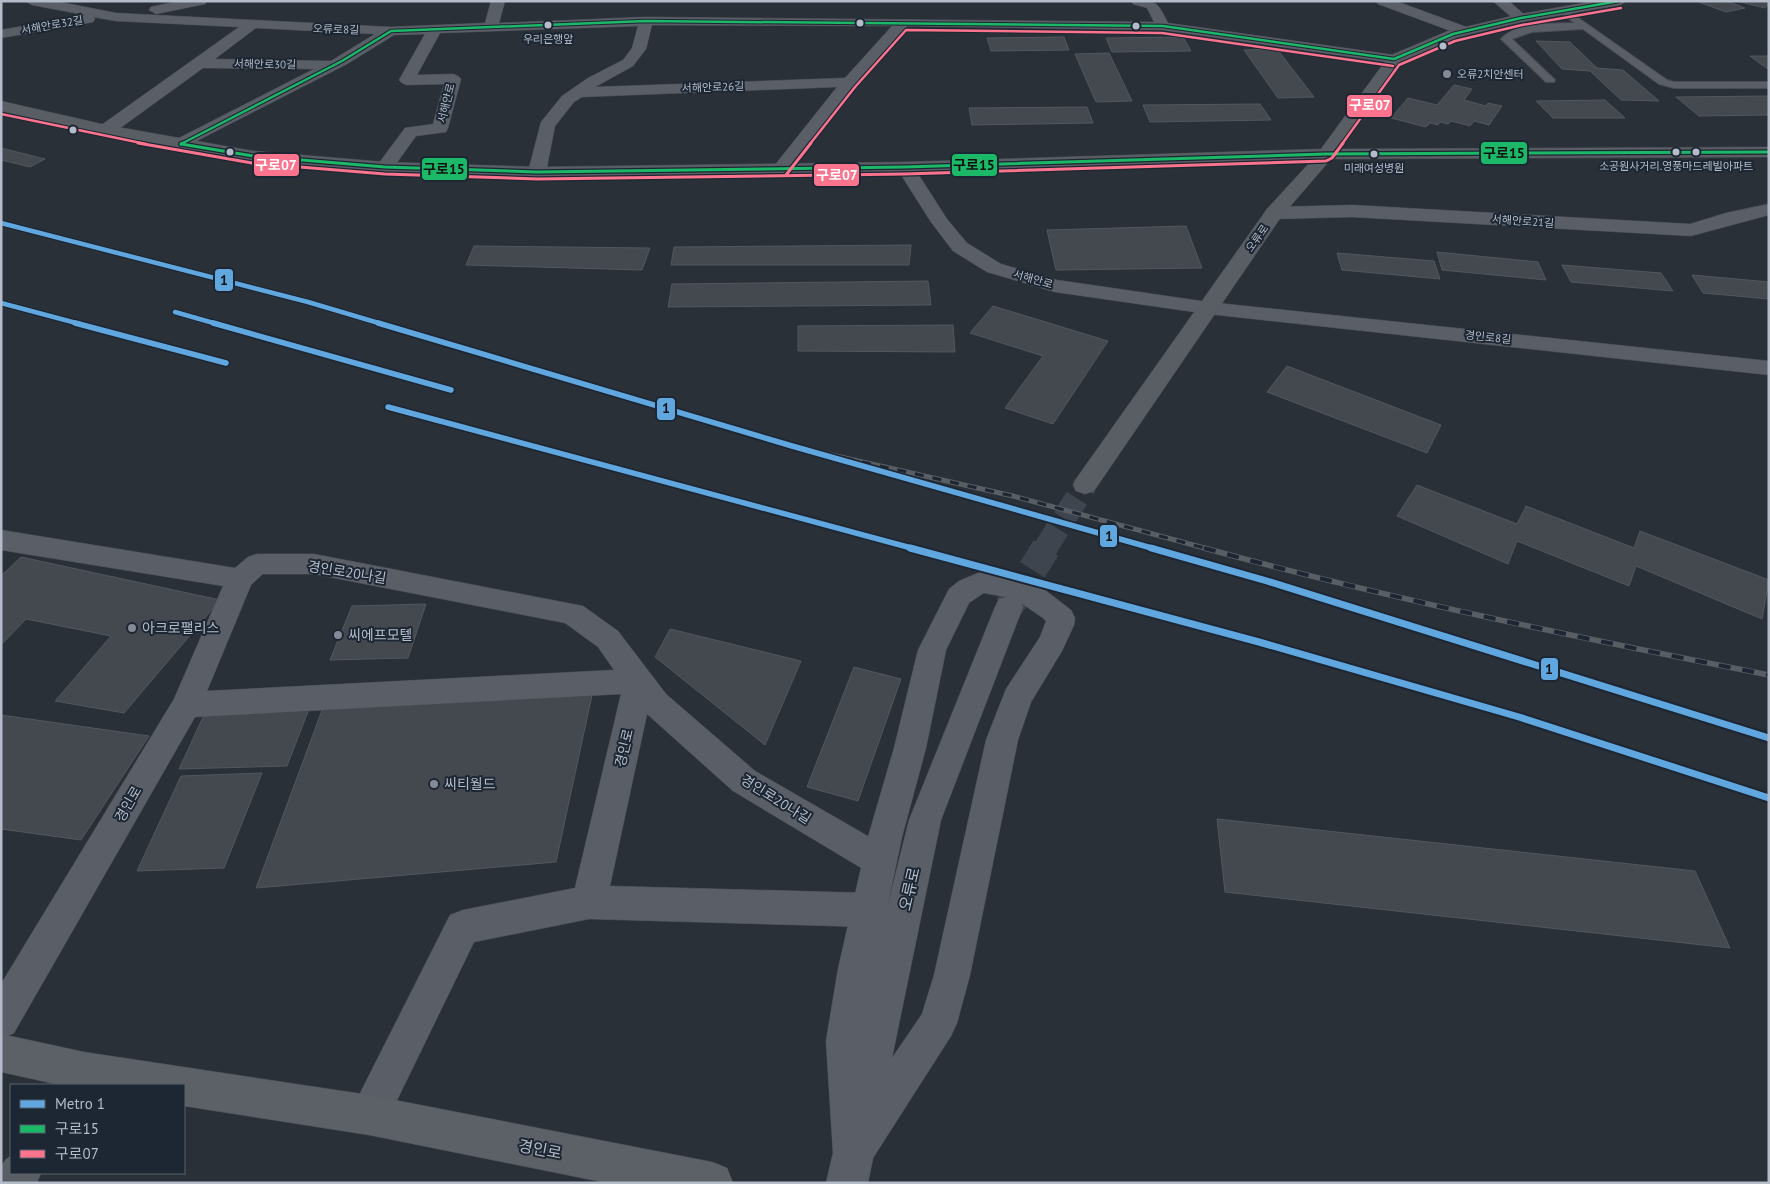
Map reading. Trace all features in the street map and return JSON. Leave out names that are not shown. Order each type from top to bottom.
[{"type":"main road","points":[[1394,59],[1464,31],[1521,18],[1620,1]]},
{"type":"main road","name":"오류로","points":[[1085,485],[1274,213],[1326,154],[1394,59]]},
{"type":"main road","points":[[1,106],[106,130],[253,156],[386,167],[538,172],[780,170],[1326,154],[1742,153]]},
{"type":"main road","points":[[1,1052],[79,1078],[162,1084]]},
{"type":"main road","name":"경인로","points":[[185,1086],[369,1115],[712,1183]]},
{"type":"street","name":"오류로8길","points":[[32,1],[82,11],[252,25],[391,31],[900,15],[1163,26],[1394,59]]},
{"type":"street","name":"오류로8길","points":[[109,12],[200,1]]},
{"type":"street","points":[[491,27],[498,1]]},
{"type":"street","points":[[1138,1],[1159,3],[1163,26]]},
{"type":"street","points":[[1383,1],[1464,31]]},
{"type":"street","points":[[1500,1],[1521,18]]},
{"type":"street","name":"서해안로32길","points":[[1,34],[109,12]]},
{"type":"street","points":[[780,170],[900,15]]},
{"type":"street","points":[[538,172],[547,125],[568,99],[592,81],[628,63],[639,49],[646,22]]},
{"type":"street","points":[[106,130],[252,25]]},
{"type":"street","name":"서해안로","points":[[386,167],[411,132],[440,128],[453,79],[407,80],[435,30]]},
{"type":"street","name":"서해안로30길","points":[[181,144],[333,65],[391,31]]},
{"type":"street","name":"서해안로30길","points":[[197,64],[333,65]]},
{"type":"street","name":"서해안로26길","points":[[578,92],[849,82]]},
{"type":"street","points":[[1742,153],[1769,154]]},
{"type":"street","name":"서해안로","points":[[905,167],[940,222],[960,247],[994,268],[1055,286],[1208,308]]},
{"type":"street","name":"서해안로21길","points":[[1274,213],[1352,211],[1691,230],[1733,217],[1769,209]]},
{"type":"street","name":"경인로8길","points":[[1208,308],[1769,368]]},
{"type":"street","points":[[1,540],[240,579]]},
{"type":"street","name":"경인로20나길","points":[[240,579],[257,564],[314,564],[573,614],[608,639],[655,703],[744,781],[880,861]]},
{"type":"street","name":"경인로","points":[[1,1020],[186,705],[240,579]]},
{"type":"street","points":[[981,582],[995,584],[1041,599],[1061,618],[1060,626],[1017,698],[1002,740],[952,975],[938,1023],[850,1167],[845,1042],[856,969],[880,861],[910,748],[932,650],[959,596],[981,582]]},
{"type":"street","name":"오류로","points":[[850,1167],[925,820],[1009,607]]},
{"type":"street","points":[[186,705],[639,681]]},
{"type":"street","name":"경인로","points":[[589,902],[639,681]]},
{"type":"street","points":[[369,1115],[463,927],[589,902],[869,910]]},
{"type":"lane","points":[[1564,11],[1663,82],[1674,85],[1769,85]]},
{"type":"lane","points":[[1550,80],[1506,39],[1527,31],[1585,26]]},
{"type":"building","points":[[1696,1],[1727,1],[1745,8],[1726,12]]},
{"type":"building","points":[[1736,1],[1769,1],[1769,4],[1765,8]]},
{"type":"building","points":[[1064,37],[1069,50],[991,51],[987,38]]},
{"type":"building","points":[[1183,37],[1191,51],[1112,52],[1106,38]]},
{"type":"building","points":[[1536,41],[1570,42],[1597,68],[1623,70],[1659,101],[1621,100],[1590,71],[1562,69]]},
{"type":"building","points":[[1277,49],[1314,97],[1278,98],[1244,50]]},
{"type":"building","points":[[1109,53],[1132,101],[1096,102],[1075,54]]},
{"type":"building","points":[[1750,56],[1769,56],[1769,70]]},
{"type":"building","points":[[1454,85],[1472,89],[1464,100],[1486,106],[1488,103],[1502,106],[1489,125],[1474,121],[1470,126],[1451,121],[1448,124],[1440,122],[1438,125],[1430,123],[1426,127],[1391,118],[1408,98],[1437,105]]},
{"type":"building","points":[[1769,96],[1769,115],[1699,116],[1676,97]]},
{"type":"building","points":[[1605,100],[1625,118],[1553,118],[1536,101]]},
{"type":"building","points":[[1260,104],[1271,120],[1150,122],[1143,105]]},
{"type":"building","points":[[1087,107],[1093,123],[972,125],[969,108]]},
{"type":"building","points":[[1,148],[45,159],[30,167],[1,160]]},
{"type":"building","points":[[1186,226],[1202,268],[1056,270],[1047,230]]},
{"type":"building","points":[[911,245],[909,265],[671,265],[674,247]]},
{"type":"building","points":[[474,246],[650,248],[642,270],[466,265]]},
{"type":"building","points":[[1437,252],[1538,262],[1546,280],[1442,270]]},
{"type":"building","points":[[1337,253],[1434,261],[1440,279],[1342,270]]},
{"type":"building","points":[[1562,265],[1661,273],[1673,291],[1571,282]]},
{"type":"building","points":[[1692,275],[1769,282],[1769,299],[1703,293]]},
{"type":"building","points":[[928,281],[931,305],[668,307],[672,284]]},
{"type":"building","points":[[993,306],[1108,341],[1053,424],[1005,408],[1043,356],[970,333]]},
{"type":"building","points":[[953,325],[955,352],[798,351],[798,326]]},
{"type":"building","points":[[1287,366],[1441,425],[1427,453],[1267,392]]},
{"type":"building","points":[[1417,485],[1517,524],[1526,506],[1634,548],[1640,531],[1769,580],[1762,619],[1636,566],[1629,586],[1517,541],[1508,564],[1397,516]]},
{"type":"building","name":"아크로팰리스","points":[[21,557],[220,600],[124,713],[55,701],[111,636],[26,619],[1,645],[1,576]]},
{"type":"building","points":[[426,604],[408,658],[330,660],[352,606]]},
{"type":"building","points":[[670,629],[801,661],[765,745],[655,657]]},
{"type":"building","points":[[854,667],[901,679],[858,801],[807,787]]},
{"type":"building","name":"씨티월드","points":[[594,686],[556,862],[256,888],[324,705]]},
{"type":"building","points":[[309,709],[287,766],[179,769],[205,713]]},
{"type":"building","points":[[1,715],[149,736],[81,840],[1,829]]},
{"type":"building","points":[[262,773],[224,868],[137,871],[181,776]]},
{"type":"building","points":[[1217,819],[1695,871],[1730,948],[1225,892]]},
{"type":"tunnel","points":[[1045,549],[1085,485]]},
{"type":"tunnel","points":[[1009,607],[1046,548]]},
{"type":"railway","points":[[792,446],[1013,496],[1208,549]]},
{"type":"railway","points":[[1204,548],[1274,567],[1485,617],[1769,675]]},
{"type":"metro line","name":"1","points":[[1,223],[308,302],[792,446],[1267,581],[1769,738]]},
{"type":"metro line","name":"1","points":[[1,303],[226,363]]},
{"type":"metro line","name":"1","points":[[175,312],[451,390]]},
{"type":"metro line","name":"1","points":[[388,407],[1259,642],[1519,717],[1769,798]]},
{"type":"transit line","name":"구로15","points":[[181,144],[342,61],[391,31],[646,21],[1163,26],[1394,59],[1453,34],[1521,18],[1619,1]]},
{"type":"transit line","name":"구로07","points":[[1,114],[105,137],[252,163],[385,174],[537,179],[627,179],[905,174],[1326,161],[1332,158],[1399,65],[1455,41],[1522,25],[1621,8]]},
{"type":"transit line","name":"구로07","points":[[786,175],[855,87],[906,30],[1162,33],[1393,66]]},
{"type":"transit line","name":"구로15","points":[[181,144],[253,156],[385,167],[537,172],[905,167],[1326,154],[1769,152]]},
{"type":"place","name":"우리은행앞","points":[[548,25]]},
{"type":"place","name":"오류2치안센터","points":[[1447,74]]},
{"type":"place","name":"소공원사거리.영풍마드레빌아파트","points":[[1676,152]]},
{"type":"place","name":"미래여성병원","points":[[1374,154]]},
{"type":"place","name":"아크로팰리스","points":[[132,628]]},
{"type":"place","name":"씨에프모텔","points":[[338,635]]},
{"type":"place","name":"씨티월드","points":[[434,784]]}]
